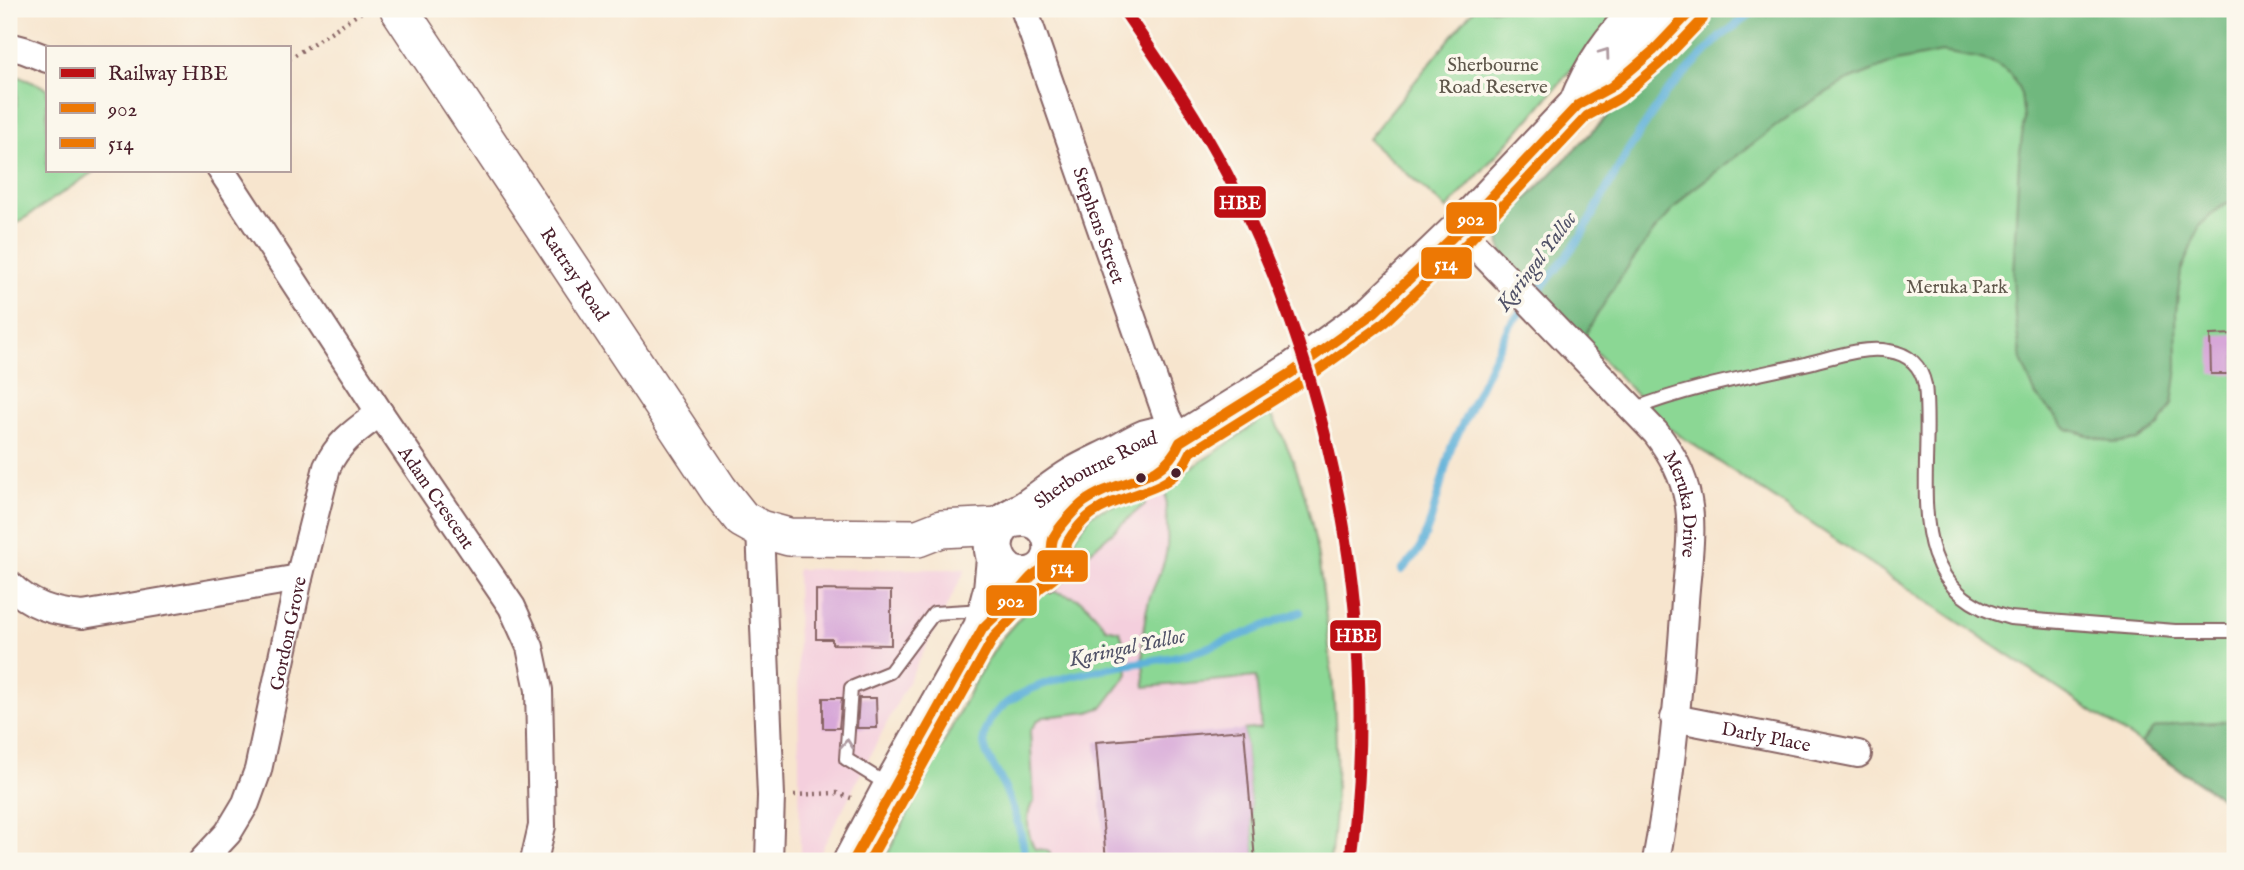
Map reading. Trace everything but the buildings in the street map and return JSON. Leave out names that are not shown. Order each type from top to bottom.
[{"type":"main road","name":"Sherbourne Road","points":[[1578,105],[1601,58],[1642,9]]},
{"type":"main road","name":"Sherbourne Road","points":[[1053,538],[1085,501],[1116,485],[1151,475],[1174,456],[1180,442],[1292,373],[1355,328],[1400,289],[1460,230],[1578,105],[1611,87],[1653,51],[1693,9]]},
{"type":"main road","name":"Sherbourne Road","points":[[1001,538],[1071,478],[1155,436],[1167,436],[1180,442]]},
{"type":"main road","points":[[853,861],[985,619],[1001,538],[1029,516],[1037,519],[1053,538],[1050,561],[1046,568],[1032,576],[1012,601],[985,619]]},
{"type":"main road","points":[[1001,538],[1011,574],[1032,576]]},
{"type":"street","name":"Rattray Road","points":[[400,9],[719,490],[742,519],[761,529],[802,538],[918,538],[941,546],[1001,538]]},
{"type":"street","name":"Stephens Street","points":[[1024,9],[1162,404],[1180,442]]},
{"type":"street","points":[[9,46],[46,59]]},
{"type":"street","name":"Adam Crescent","points":[[222,172],[380,413],[512,607],[530,647],[538,690],[542,826],[534,861]]},
{"type":"street","name":"Meruka Drive","points":[[1460,230],[1634,409],[1670,453],[1684,482],[1689,503],[1688,565],[1675,718],[1656,861]]},
{"type":"street","name":"Gordon Grove","points":[[202,861],[228,833],[246,803],[258,771],[299,578],[327,467],[334,450],[380,413]]},
{"type":"street","points":[[761,529],[771,796],[769,861]]},
{"type":"street","points":[[9,584],[37,606],[61,613],[83,615],[299,578]]},
{"type":"street","name":"Darly Place","points":[[1675,718],[1858,754]]},
{"type":"lane","points":[[1634,409],[1692,390],[1847,354],[1880,350],[1896,352],[1916,363],[1923,377],[1926,394],[1927,515],[1930,543],[1937,566],[1949,584],[1963,597],[1987,612],[2010,618],[2175,631],[2235,631]]},
{"type":"lane","points":[[887,797],[846,759],[851,688],[890,672],[934,613],[985,619]]},
{"type":"path","points":[[290,59],[366,9]]},
{"type":"path","points":[[771,796],[836,793],[887,797]]},
{"type":"shaded area","points":[[1185,473],[1239,678],[1256,677],[1261,729],[1244,731],[1255,861],[884,861],[958,713],[991,655],[1016,621],[1044,590],[1075,535]]},
{"type":"shaded area","points":[[797,569],[966,569],[816,861],[800,861]]},
{"type":"green space","name":"Sherbourne Road Reserve","points":[[1474,9],[1622,9],[1532,116],[1447,209],[1368,139]]},
{"type":"green space","name":"Meruka Park","points":[[1712,9],[2235,9],[2235,807],[1667,427],[1503,254],[1499,236],[1504,222]]},
{"type":"green space","points":[[1712,9],[2235,9],[2235,201],[2224,204],[2200,225],[2181,271],[2176,311],[2177,368],[2172,404],[2159,426],[2138,440],[2113,443],[2068,429],[2036,396],[2021,360],[2015,317],[2013,276],[2019,160],[2024,120],[2021,94],[2011,74],[1994,63],[1942,52],[1897,61],[1844,82],[1796,111],[1688,193],[1654,231],[1618,281],[1583,338],[1508,261],[1500,248],[1499,231],[1512,214]]},
{"type":"green space","points":[[17,76],[46,88],[46,172],[93,172],[13,226]]},
{"type":"green space","points":[[1270,413],[1294,463],[1303,490],[1320,571],[1336,744],[1330,861],[1255,861],[1244,730],[1261,728],[1256,677],[1145,687],[1143,633],[1149,600],[1166,554],[1167,483]]},
{"type":"green space","points":[[1144,493],[1145,504],[1070,569],[1066,563],[1070,546],[1091,514]]},
{"type":"green space","points":[[1044,590],[1074,597],[1087,605],[1106,628],[1120,631],[1128,674],[1103,707],[1089,712],[1044,717],[1038,720],[1030,731],[1034,802],[1028,818],[1029,832],[1035,849],[1050,853],[1050,861],[884,861],[976,679],[1002,638]]},
{"type":"green space","points":[[2235,721],[2235,807],[2141,743],[2153,729],[2175,724]]},
{"type":"waterway","name":"Karingal Yalloc","points":[[1402,570],[1420,549],[1451,448],[1509,326],[1581,236],[1629,149],[1666,93],[1719,38],[1757,9]]},
{"type":"waterway","name":"Karingal Yalloc","points":[[1025,861],[1013,809],[985,748],[984,737],[993,715],[1013,698],[1040,686],[1072,676],[1190,653],[1300,612]]},
{"type":"rail line","name":"HBE","points":[[1123,9],[1191,111],[1227,174],[1265,254],[1296,337],[1322,422],[1341,508],[1353,596],[1359,684],[1358,773],[1350,861]]},
{"type":"transit line","name":"902","points":[[853,861],[983,628],[1031,577],[1044,568],[1050,558],[1055,535],[1076,509],[1097,494],[1150,474],[1172,456],[1180,442],[1291,373],[1375,312],[1460,230],[1578,105],[1611,87],[1653,51],[1693,9]]},
{"type":"transit line","name":"514","points":[[869,861],[994,637],[1039,589],[1060,571],[1068,541],[1082,522],[1106,505],[1148,490],[1173,477],[1191,452],[1298,385],[1385,322],[1470,240],[1587,116],[1620,98],[1663,61],[1703,19]]}]
